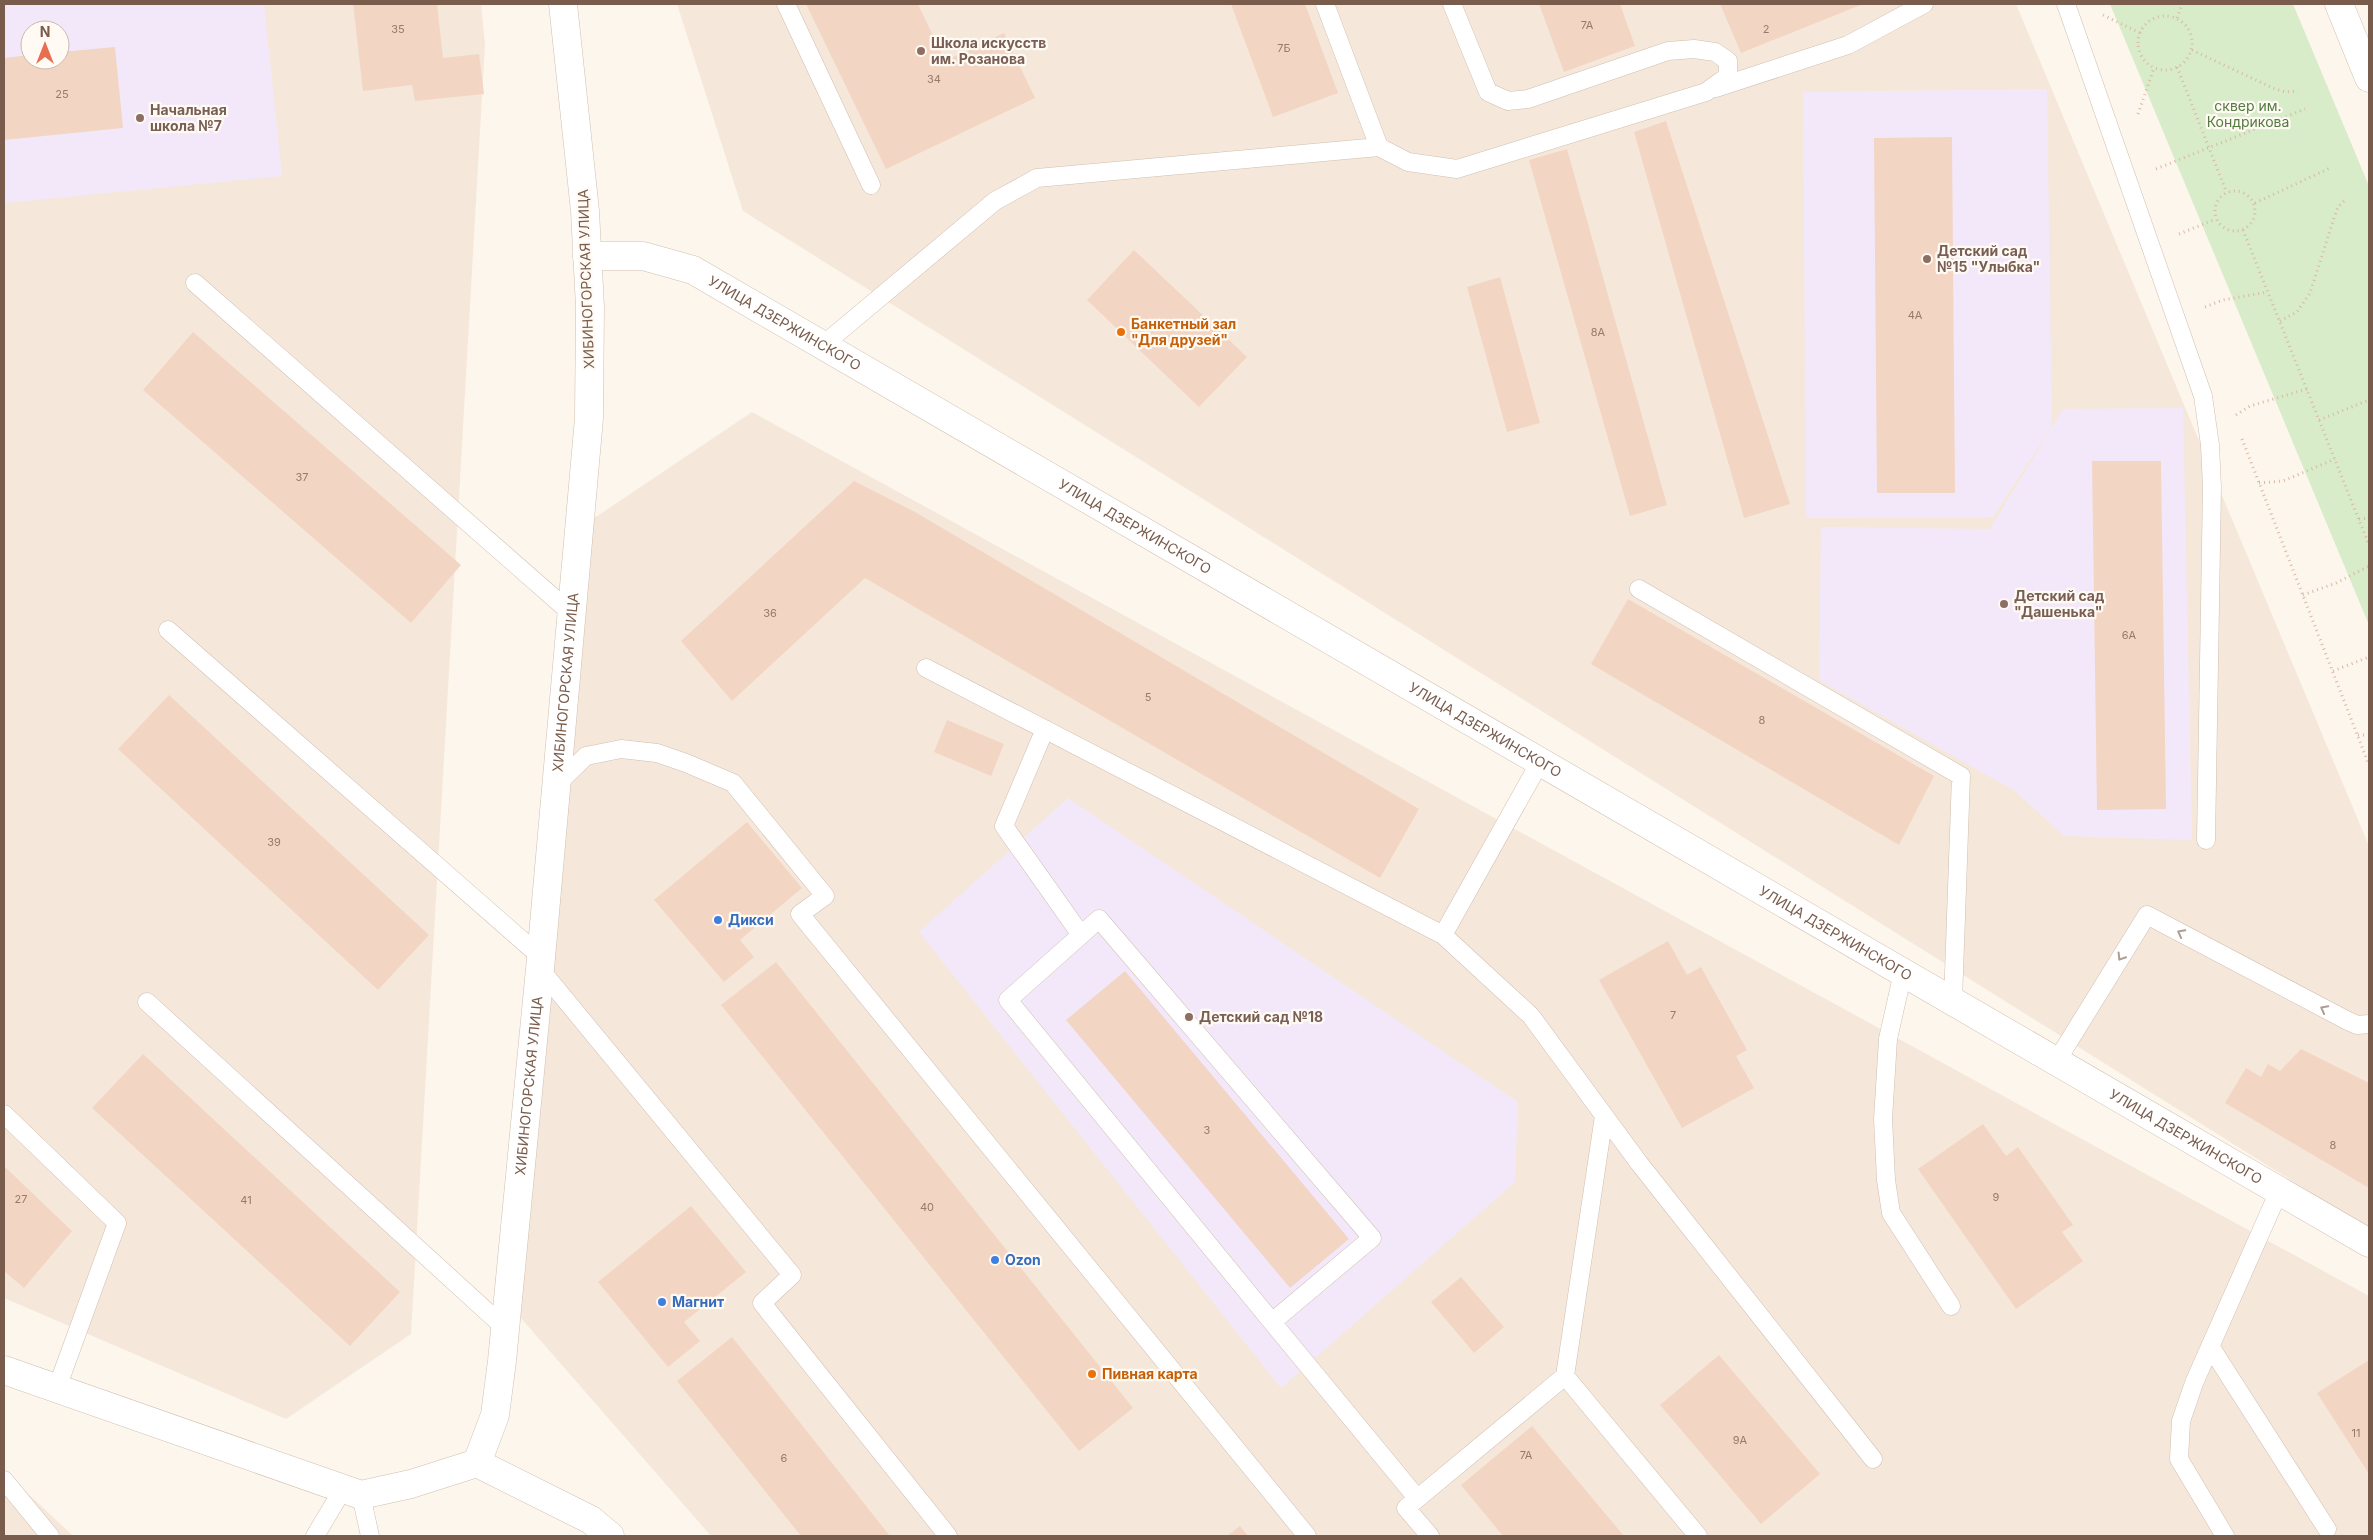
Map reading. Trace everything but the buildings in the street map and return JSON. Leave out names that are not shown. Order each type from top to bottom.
[{"type":"street","name":"ХИБИНОГОРСКАЯ УЛИЦА","points":[[478,1463],[495,1415],[502,1361],[541,963],[589,418],[590,307],[585,211],[563,4]]},
{"type":"street","points":[[2339,4],[2369,78]]},
{"type":"street","name":"УЛИЦА ДЗЕРЖИНСКОГО","points":[[587,256],[642,256],[692,270],[2369,1243]]},
{"type":"street","points":[[4,1370],[352,1492],[411,1484],[478,1463],[592,1520],[610,1536]]},
{"type":"lane","points":[[786,4],[871,185]]},
{"type":"lane","points":[[1326,4],[1379,147]]},
{"type":"lane","points":[[1452,4],[1488,92],[1508,101],[1528,99],[1668,51],[1685,50],[1715,52],[1728,61],[1728,76],[1706,92]]},
{"type":"lane","points":[[823,346],[995,201],[1037,178],[1379,147],[1408,162],[1457,169],[1706,92],[1848,45],[1924,4]]},
{"type":"lane","points":[[2066,4],[2203,396],[2210,445],[2212,487],[2206,840]]},
{"type":"lane","points":[[196,283],[571,613]]},
{"type":"lane","points":[[1639,589],[1961,776],[1953,1001]]},
{"type":"lane","points":[[168,630],[541,963],[792,1275],[762,1303],[948,1536]]},
{"type":"lane","points":[[926,668],[1443,935],[1531,1016],[1639,1163],[1873,1459]]},
{"type":"lane","points":[[1045,729],[1004,826],[1081,935]]},
{"type":"lane","points":[[556,785],[586,756],[621,749],[657,754],[733,783],[825,896],[800,914],[1307,1536]]},
{"type":"lane","points":[[1443,935],[1540,762]]},
{"type":"lane","points":[[2056,1062],[2147,915],[2348,1021],[2357,1025],[2369,1024]]},
{"type":"lane","points":[[1272,1322],[1372,1238],[1099,919],[1008,1000],[1272,1322],[1417,1498]]},
{"type":"lane","points":[[1903,972],[1888,1039],[1883,1119],[1886,1180],[1891,1213],[1951,1306]]},
{"type":"lane","points":[[147,1002],[505,1328]]},
{"type":"lane","points":[[4,1114],[117,1222],[57,1388]]},
{"type":"lane","points":[[1430,1536],[1406,1508],[1565,1376],[1604,1116]]},
{"type":"lane","points":[[2225,1536],[2179,1459],[2181,1421],[2194,1383],[2279,1191]]},
{"type":"lane","points":[[2210,1346],[2327,1528]]},
{"type":"lane","points":[[1565,1376],[1698,1536]]},
{"type":"lane","points":[[4,1480],[50,1536]]},
{"type":"lane","points":[[315,1536],[352,1492],[370,1536]]},
{"type":"path","points":[[2177,18],[2182,4]]},
{"type":"path","points":[[2162,16],[2177,18],[2186,26],[2192,37],[2192,50],[2186,60],[2177,67],[2166,70],[2154,68],[2144,60],[2138,46],[2140,33],[2149,22],[2162,16]]},
{"type":"path","points":[[2192,50],[2275,89],[2286,92],[2298,91]]},
{"type":"path","points":[[2177,67],[2226,192]]},
{"type":"path","points":[[2128,180],[2305,109]]},
{"type":"path","points":[[2255,203],[2330,168]]},
{"type":"path","points":[[2226,192],[2243,192],[2255,203],[2254,219],[2243,230],[2227,230],[2216,219],[2215,203],[2226,192]]},
{"type":"path","points":[[2280,321],[2297,312],[2310,294],[2338,207],[2344,201]]},
{"type":"path","points":[[2150,245],[2216,219]]},
{"type":"path","points":[[2243,230],[2369,545]]},
{"type":"path","points":[[2176,319],[2223,300],[2268,292]]},
{"type":"path","points":[[2230,408],[2234,417],[2250,406],[2307,388]]},
{"type":"path","points":[[2319,420],[2369,400]]},
{"type":"path","points":[[2240,434],[2369,765]]},
{"type":"path","points":[[2259,483],[2283,481],[2335,459]]},
{"type":"path","points":[[2359,519],[2369,518]]},
{"type":"path","points":[[2303,595],[2336,584],[2369,566]]},
{"type":"path","points":[[2333,671],[2369,657]]},
{"type":"path","points":[[2357,735],[2369,735]]},
{"type":"shaded area","points":[[4,4],[481,4],[485,44],[411,1334],[286,1419],[4,1298]]},
{"type":"shaded area","name":"Начальная школа №7","points":[[4,4],[264,4],[282,176],[4,203]]},
{"type":"shaded area","points":[[677,4],[2016,4],[2369,846],[2369,1229],[743,211]]},
{"type":"shaded area","name":"Детский сад №15 \"Улыбка\"","points":[[2047,89],[2052,426],[1993,517],[1806,518],[1803,92]]},
{"type":"shaded area","name":"Детский сад \"Дашенька\"","points":[[2183,408],[2192,840],[2064,836],[2015,791],[1819,680],[1821,527],[1990,529],[2063,409]]},
{"type":"shaded area","points":[[752,412],[2369,1296],[2369,1536],[711,1536],[507,1302],[575,531]]},
{"type":"shaded area","name":"Детский сад №18","points":[[1068,798],[1518,1102],[1515,1182],[1281,1388],[919,932]]},
{"type":"shaded area","points":[[4,1471],[73,1536],[4,1536]]},
{"type":"green space","name":"сквер им. Кондрикова","points":[[2110,4],[2293,4],[2369,186],[2369,625]]},
{"type":"place","name":"Школа искусств им. Розанова","points":[[921,51]]},
{"type":"place","name":"Начальная школа №7","points":[[140,118]]},
{"type":"place","name":"Детский сад №15 \"Улыбка\"","points":[[1927,259]]},
{"type":"place","name":"Банкетный зал \"Для друзей\"","points":[[1121,332]]},
{"type":"place","name":"Детский сад \"Дашенька\"","points":[[2004,604]]},
{"type":"place","name":"Дикси","points":[[718,920]]},
{"type":"place","name":"Детский сад №18","points":[[1189,1017]]},
{"type":"place","name":"Ozon","points":[[995,1260]]},
{"type":"place","name":"Магнит","points":[[662,1302]]},
{"type":"place","name":"Пивная карта","points":[[1092,1374]]}]
